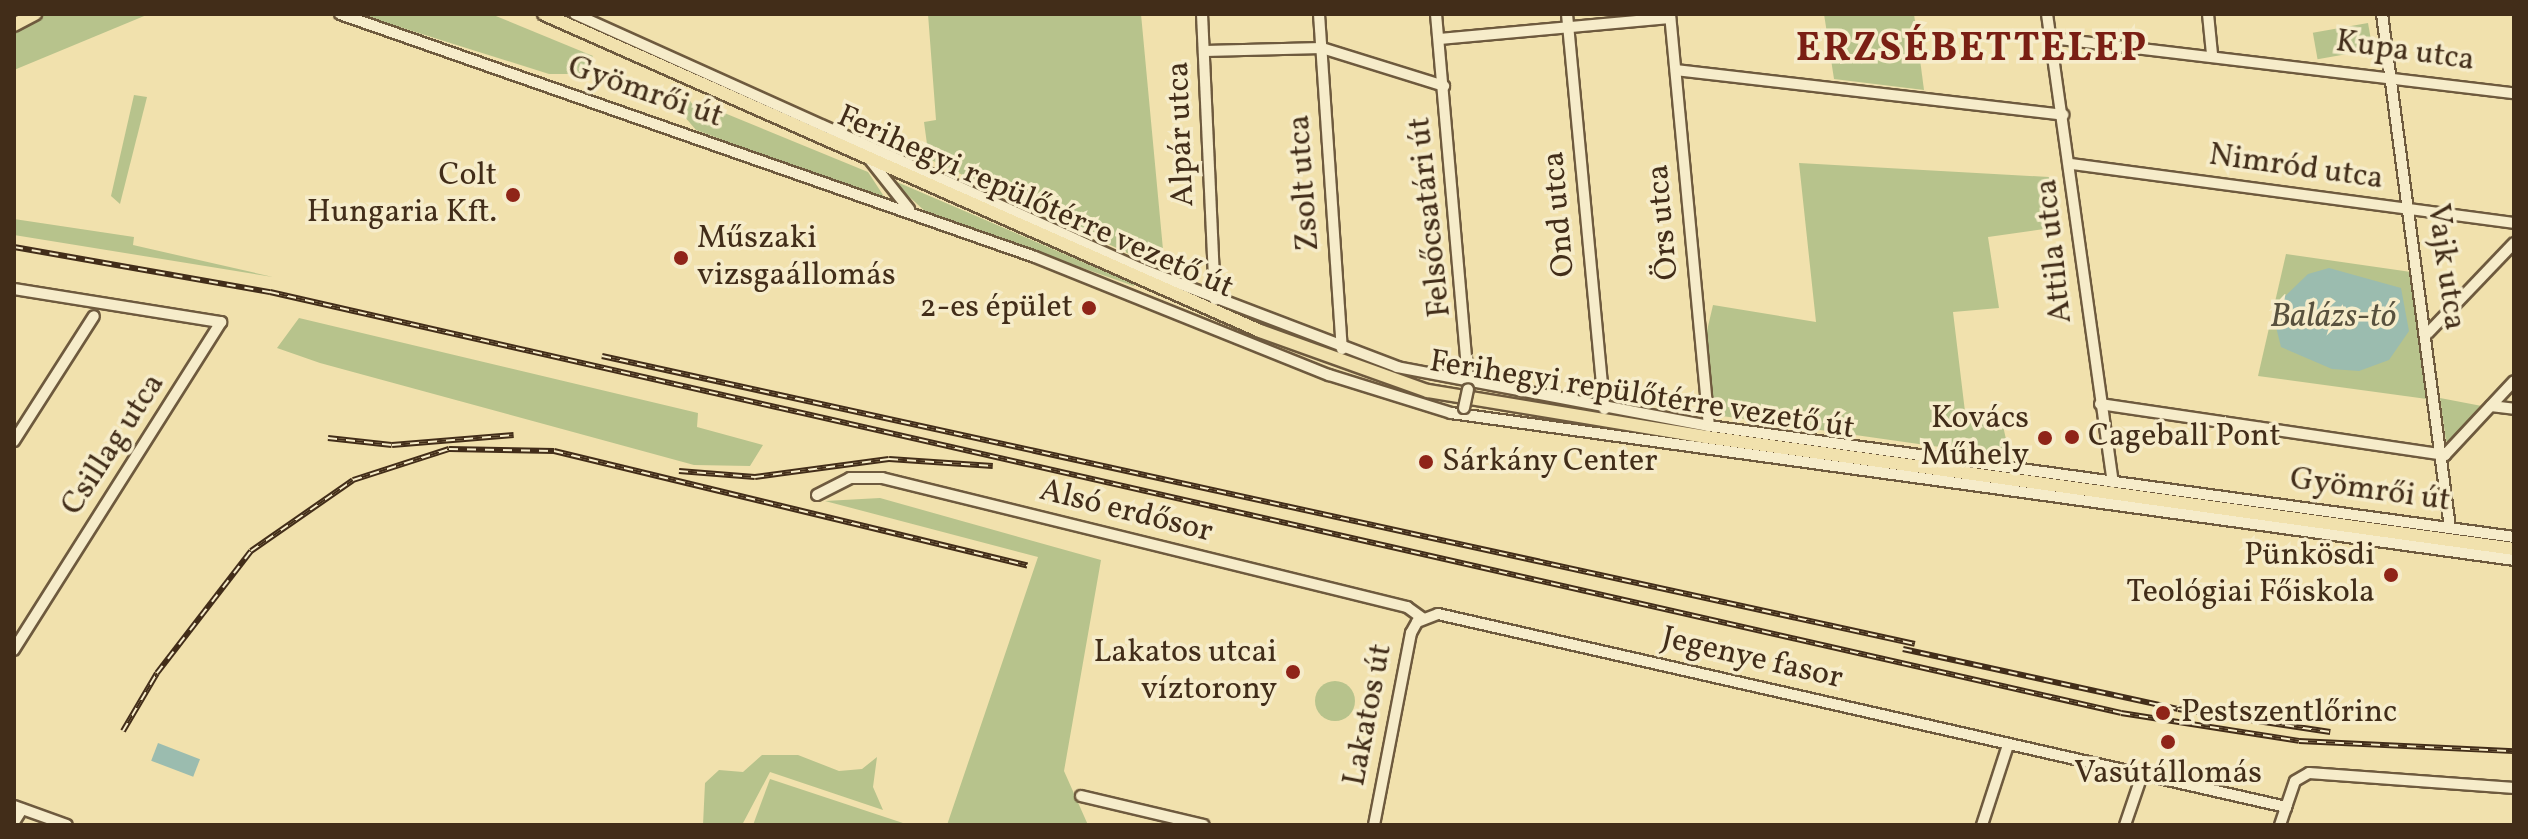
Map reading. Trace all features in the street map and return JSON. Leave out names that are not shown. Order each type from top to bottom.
[{"type":"main road","points":[[14,25],[35,14]]},
{"type":"main road","name":"Ferihegyi repülőtérre vezető út","points":[[544,14],[1260,331],[1428,391],[1706,437],[2514,549]]},
{"type":"street","name":"Gyömrői út","points":[[340,14],[932,221],[1329,375],[1464,411],[2514,560]]},
{"type":"street","name":"Gyömrői út","points":[[575,14],[1215,300],[1342,349],[1469,386],[1709,426],[2514,537]]},
{"type":"street","name":"Alpár utca","points":[[1202,14],[1215,300]]},
{"type":"street","name":"Zsolt utca","points":[[1319,14],[1342,349]]},
{"type":"street","name":"Felsőcsatári út","points":[[1436,14],[1469,386],[1464,411]]},
{"type":"street","name":"Ond utca","points":[[1567,14],[1604,409]]},
{"type":"street","name":"Attila utca","points":[[2047,14],[2072,164],[2100,404],[2113,482]]},
{"type":"street","points":[[2208,14],[2212,54]]},
{"type":"street","name":"Vajk utca","points":[[2382,14],[2445,455],[2450,528]]},
{"type":"street","points":[[1439,39],[1670,16]]},
{"type":"street","name":"Örs utca","points":[[1670,16],[1709,426]]},
{"type":"street","name":"Kupa utca","points":[[2050,38],[2212,54],[2514,93]]},
{"type":"street","points":[[1205,51],[1322,48],[1444,86]]},
{"type":"street","points":[[1676,70],[2063,115]]},
{"type":"street","name":"Gyömrői út","points":[[866,156],[902,206],[932,221]]},
{"type":"street","name":"Nimród utca","points":[[2072,164],[2514,223]]},
{"type":"street","points":[[2428,333],[2514,243]]},
{"type":"street","name":"Csillag utca","points":[[14,289],[158,307],[221,322],[14,650]]},
{"type":"street","points":[[14,441],[94,316]]},
{"type":"street","points":[[2100,404],[2445,455],[2514,381]]},
{"type":"street","points":[[2491,406],[2514,409]]},
{"type":"street","name":"Alsó erdősor","points":[[817,495],[850,478],[882,478],[1407,607],[1422,618]]},
{"type":"street","name":"Jegenye fasor","points":[[1422,618],[1443,615],[2286,807]]},
{"type":"street","name":"Lakatos út","points":[[1374,825],[1410,637],[1422,618]]},
{"type":"street","points":[[1982,825],[2008,745]]},
{"type":"street","points":[[2280,825],[2295,781],[2314,772],[2514,788]]},
{"type":"street","points":[[2125,825],[2142,775]]},
{"type":"street","points":[[1081,796],[1204,825]]},
{"type":"street","points":[[14,822],[18,808],[67,825]]},
{"type":"green space","points":[[14,14],[149,14],[14,70]]},
{"type":"green space","points":[[358,14],[491,14],[593,56],[583,74],[549,74]]},
{"type":"green space","points":[[928,14],[1141,14],[1165,271],[929,159],[924,122],[936,120]]},
{"type":"green space","points":[[1824,14],[1914,14],[1924,90],[1834,79]]},
{"type":"green space","points":[[2368,23],[2373,50],[2318,59],[2313,33]]},
{"type":"green space","points":[[134,95],[147,97],[120,204],[111,196]]},
{"type":"green space","points":[[686,95],[702,118],[700,103],[868,172],[887,201],[696,130],[684,116]]},
{"type":"green space","points":[[1799,163],[2049,177],[2058,227],[1988,237],[1999,308],[1953,312],[1966,420],[2001,417],[2010,457],[1715,415],[1706,335],[1713,305],[1816,322]]},
{"type":"green space","points":[[890,179],[1134,284],[1134,286],[928,214]]},
{"type":"green space","points":[[14,219],[134,237],[133,245],[273,277],[14,235]]},
{"type":"green space","points":[[2286,254],[2411,272],[2427,399],[2258,376]]},
{"type":"green space","points":[[299,318],[698,413],[697,427],[763,445],[750,466],[694,465],[320,363],[277,348]]},
{"type":"green space","points":[[2440,398],[2487,407],[2453,444],[2446,441]]},
{"type":"green space","points":[[880,498],[1101,560],[1064,771],[1088,825],[947,825],[1038,557],[825,501]]},
{"type":"green space","points":[[1335,681],[1349,687],[1355,701],[1349,715],[1335,721],[1321,715],[1315,701],[1321,687]]},
{"type":"green space","points":[[762,755],[798,755],[839,771],[862,769],[877,757],[873,787],[883,810],[770,772],[742,825],[703,825],[705,783],[719,770],[743,772]]},
{"type":"green space","points":[[770,779],[909,825],[753,825]]},
{"type":"water","name":"Balázs-tó","points":[[2329,268],[2401,288],[2409,331],[2389,360],[2359,371],[2332,369],[2281,347],[2276,327],[2282,299],[2308,274]]},
{"type":"water","points":[[158,743],[200,759],[193,777],[151,761]]},
{"type":"railway","points":[[14,247],[270,292],[2121,713],[2299,741],[2514,751]]},
{"type":"railway","points":[[602,356],[1915,644]]},
{"type":"railway","points":[[328,438],[392,445],[514,435]]},
{"type":"railway","points":[[123,731],[157,673],[251,551],[353,480],[449,449],[554,451],[1027,565]]},
{"type":"railway","points":[[679,471],[755,477],[889,459],[993,466]]},
{"type":"railway","points":[[1903,649],[2178,709],[2330,732]]},
{"type":"place","name":"Colt Hungaria Kft.","points":[[513,195]]},
{"type":"place","name":"Műszaki vizsgaállomás","points":[[681,258]]},
{"type":"place","name":"2-es épület","points":[[1089,308]]},
{"type":"place","name":"Cageball Pont","points":[[2072,437]]},
{"type":"place","name":"Kovács Műhely","points":[[2045,438]]},
{"type":"place","name":"Sárkány Center","points":[[1426,462]]},
{"type":"place","name":"Pünkösdi Teológiai Főiskola","points":[[2391,575]]},
{"type":"place","name":"Lakatos utcai víztorony","points":[[1293,672]]},
{"type":"place","name":"Pestszentlőrinc","points":[[2163,713]]},
{"type":"place","name":"Vasútállomás","points":[[2168,742]]},
{"type":"district","name":"ERZSÉBETTELEP","points":[[1972,50]]}]
